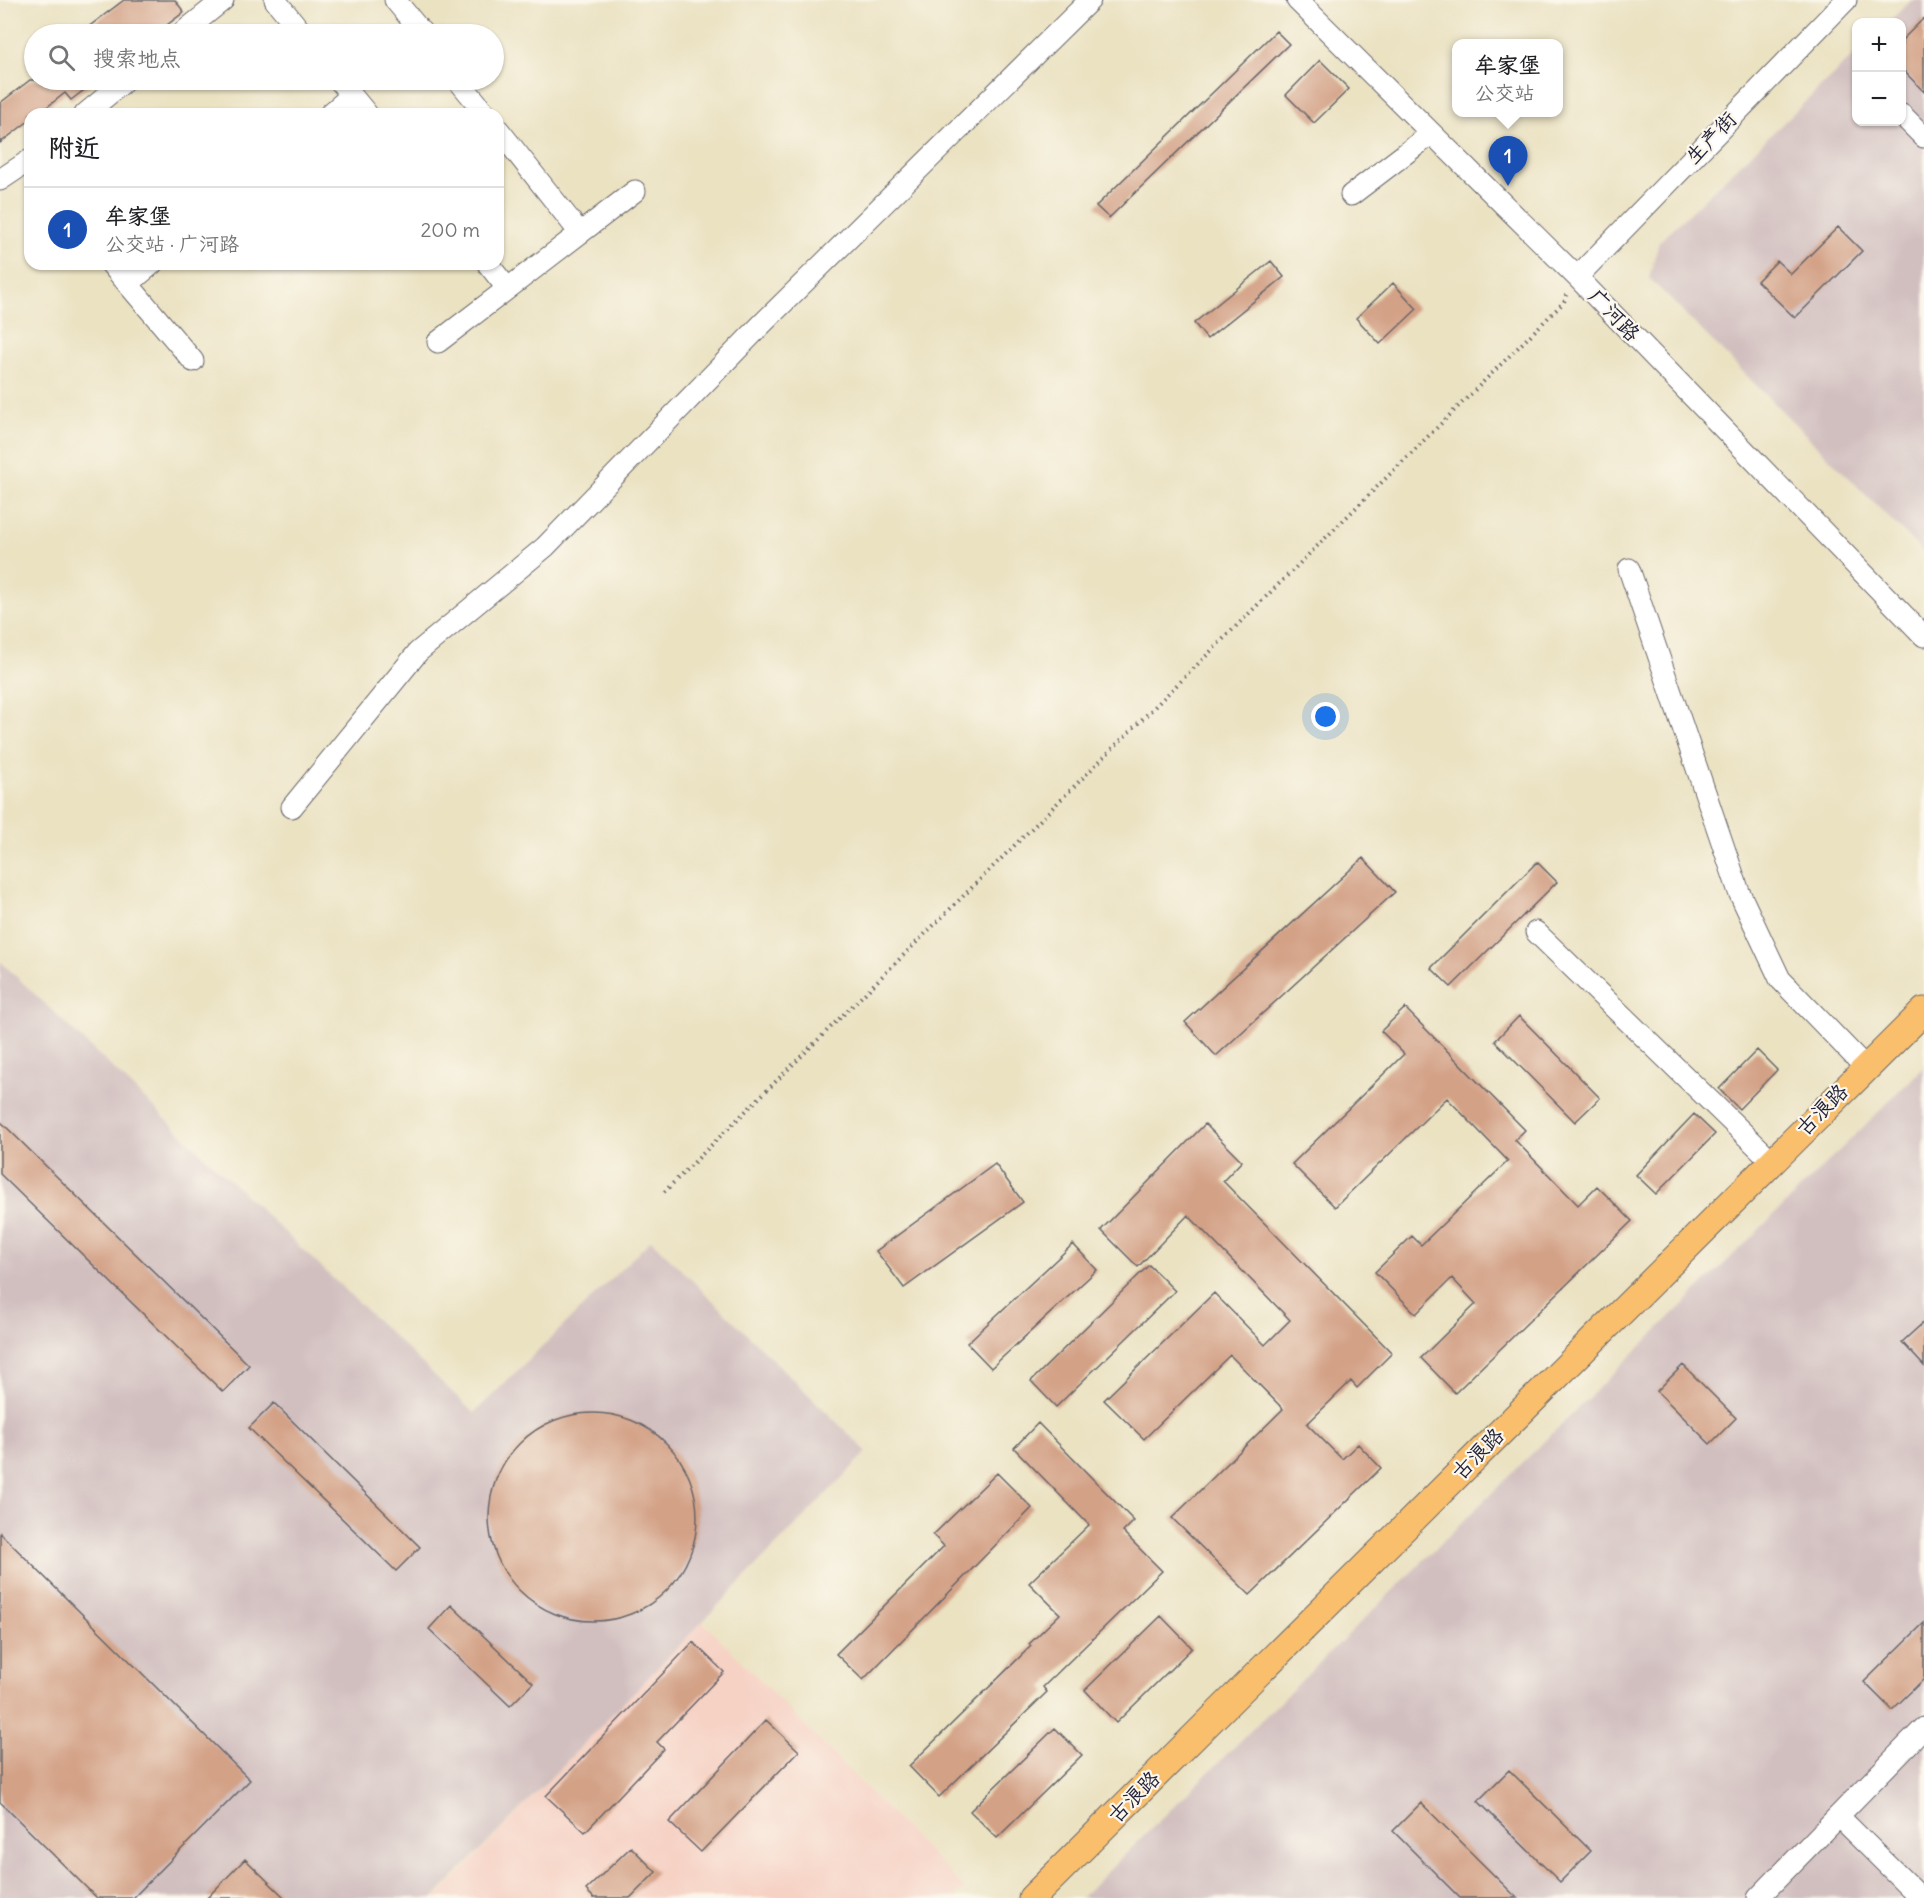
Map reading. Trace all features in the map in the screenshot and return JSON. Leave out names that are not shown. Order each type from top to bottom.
[{"type":"main road","name":"古浪路","points":[[1032,1898],[1864,1067],[1924,1011]]},
{"type":"street","points":[[193,24],[223,0]]},
{"type":"street","points":[[275,0],[295,24]]},
{"type":"street","points":[[396,0],[415,24]]},
{"type":"street","points":[[292,807],[418,652],[544,547],[763,323],[1090,0]]},
{"type":"street","name":"广河路","points":[[1298,0],[1577,277],[1924,636]]},
{"type":"street","name":"生产街","points":[[1577,277],[1846,0]]},
{"type":"street","points":[[92,108],[114,90]]},
{"type":"street","points":[[334,108],[344,90]]},
{"type":"street","points":[[348,90],[362,108]]},
{"type":"street","points":[[466,90],[481,108]]},
{"type":"street","points":[[1906,119],[1924,137]]},
{"type":"street","points":[[1351,195],[1431,134]]},
{"type":"street","points":[[504,137],[580,233]]},
{"type":"street","points":[[0,180],[24,167]]},
{"type":"street","points":[[438,342],[635,191]]},
{"type":"street","points":[[116,270],[193,361]]},
{"type":"street","points":[[128,284],[145,270]]},
{"type":"street","points":[[493,270],[507,288]]},
{"type":"street","points":[[1629,569],[1739,892],[1780,980],[1864,1067]]},
{"type":"street","points":[[1536,932],[1772,1161]]},
{"type":"street","points":[[1758,1898],[1924,1728]]},
{"type":"street","points":[[1839,1817],[1921,1898]]},
{"type":"path","points":[[664,1192],[1564,302],[1577,277]]},
{"type":"shaded area","points":[[1912,0],[1924,0],[1924,553],[1649,278],[1659,242],[1852,57],[1852,126],[1906,126],[1906,18],[1892,18]]},
{"type":"shaded area","points":[[0,961],[474,1413],[651,1240],[867,1452],[434,1898],[0,1898]]},
{"type":"shaded area","points":[[1924,1067],[1924,1898],[1081,1898]]},
{"type":"shaded area","points":[[702,1621],[964,1888],[953,1898],[436,1898]]},
{"type":"building","points":[[124,0],[175,0],[184,12],[168,24],[92,24]]},
{"type":"building","points":[[1924,18],[1924,92],[1906,73],[1906,36]]},
{"type":"building","points":[[1276,31],[1289,44],[1109,218],[1096,206]]},
{"type":"building","points":[[1320,60],[1349,89],[1314,123],[1286,95]]},
{"type":"building","points":[[24,85],[24,90],[84,90],[71,100],[65,93],[46,108],[24,108],[24,125],[0,143],[0,103]]},
{"type":"building","points":[[1838,227],[1862,251],[1795,318],[1757,281],[1777,261],[1791,274]]},
{"type":"building","points":[[1271,261],[1284,277],[1207,339],[1194,323]]},
{"type":"building","points":[[1393,283],[1417,309],[1380,344],[1356,318]]},
{"type":"building","points":[[1363,858],[1395,892],[1216,1056],[1185,1022]]},
{"type":"building","points":[[1537,862],[1557,882],[1451,987],[1431,968]]},
{"type":"building","points":[[1405,1008],[1525,1130],[1515,1140],[1578,1205],[1597,1186],[1632,1221],[1455,1393],[1421,1358],[1476,1304],[1452,1278],[1416,1314],[1375,1272],[1412,1236],[1421,1245],[1508,1161],[1447,1098],[1335,1207],[1292,1164],[1404,1054],[1381,1031]]},
{"type":"building","points":[[1519,1016],[1600,1098],[1575,1122],[1495,1041]]},
{"type":"building","points":[[1757,1050],[1777,1070],[1739,1109],[1719,1089]]},
{"type":"building","points":[[1694,1114],[1715,1134],[1656,1194],[1636,1175]]},
{"type":"building","points":[[0,1121],[249,1365],[223,1392],[0,1174]]},
{"type":"building","points":[[1205,1124],[1242,1161],[1223,1181],[1392,1353],[1357,1388],[1351,1381],[1307,1424],[1342,1459],[1358,1444],[1381,1468],[1250,1595],[1172,1518],[1283,1409],[1230,1355],[1144,1439],[1104,1400],[1214,1293],[1265,1345],[1290,1320],[1188,1215],[1138,1267],[1101,1230]]},
{"type":"building","points":[[995,1164],[1023,1202],[904,1288],[876,1251]]},
{"type":"building","points":[[1073,1244],[1097,1270],[991,1368],[967,1343]]},
{"type":"building","points":[[1149,1265],[1175,1291],[1056,1407],[1031,1381]]},
{"type":"building","points":[[1924,1322],[1924,1366],[1902,1342]]},
{"type":"building","points":[[1683,1365],[1736,1418],[1710,1444],[1657,1391]]},
{"type":"building","points":[[274,1403],[420,1547],[396,1571],[249,1428]]},
{"type":"building","points":[[583,1413],[603,1413],[633,1420],[651,1430],[667,1443],[680,1459],[690,1477],[697,1517],[690,1557],[680,1575],[667,1591],[651,1604],[633,1614],[603,1621],[583,1621],[553,1614],[527,1598],[512,1583],[496,1557],[489,1527],[489,1507],[496,1477],[512,1451],[527,1436],[553,1420]]},
{"type":"building","points":[[1038,1423],[1134,1521],[1123,1532],[1162,1571],[1043,1687],[1047,1692],[939,1797],[909,1766],[1031,1646],[1029,1644],[1060,1614],[1029,1583],[1089,1525],[1014,1448]]},
{"type":"building","points":[[997,1473],[1032,1508],[863,1680],[836,1654],[944,1546],[933,1535]]},
{"type":"building","points":[[0,1533],[250,1780],[133,1898],[97,1898],[0,1802]]},
{"type":"building","points":[[451,1605],[533,1683],[510,1706],[429,1629]]},
{"type":"building","points":[[1161,1616],[1192,1648],[1116,1723],[1085,1690]]},
{"type":"building","points":[[1924,1623],[1924,1679],[1892,1710],[1864,1682]]},
{"type":"building","points":[[693,1642],[724,1672],[657,1742],[664,1749],[585,1832],[546,1796]]},
{"type":"building","points":[[766,1720],[799,1751],[701,1852],[669,1822]]},
{"type":"building","points":[[1055,1728],[1082,1755],[997,1838],[970,1811]]},
{"type":"building","points":[[1509,1770],[1591,1851],[1560,1882],[1478,1801]]},
{"type":"building","points":[[1421,1803],[1517,1898],[1460,1898],[1393,1831]]},
{"type":"building","points":[[631,1847],[656,1872],[630,1898],[594,1898],[586,1890]]},
{"type":"building","points":[[245,1859],[285,1898],[207,1898]]},
{"type":"place","name":"牟家堡","points":[[1508,186]]}]
